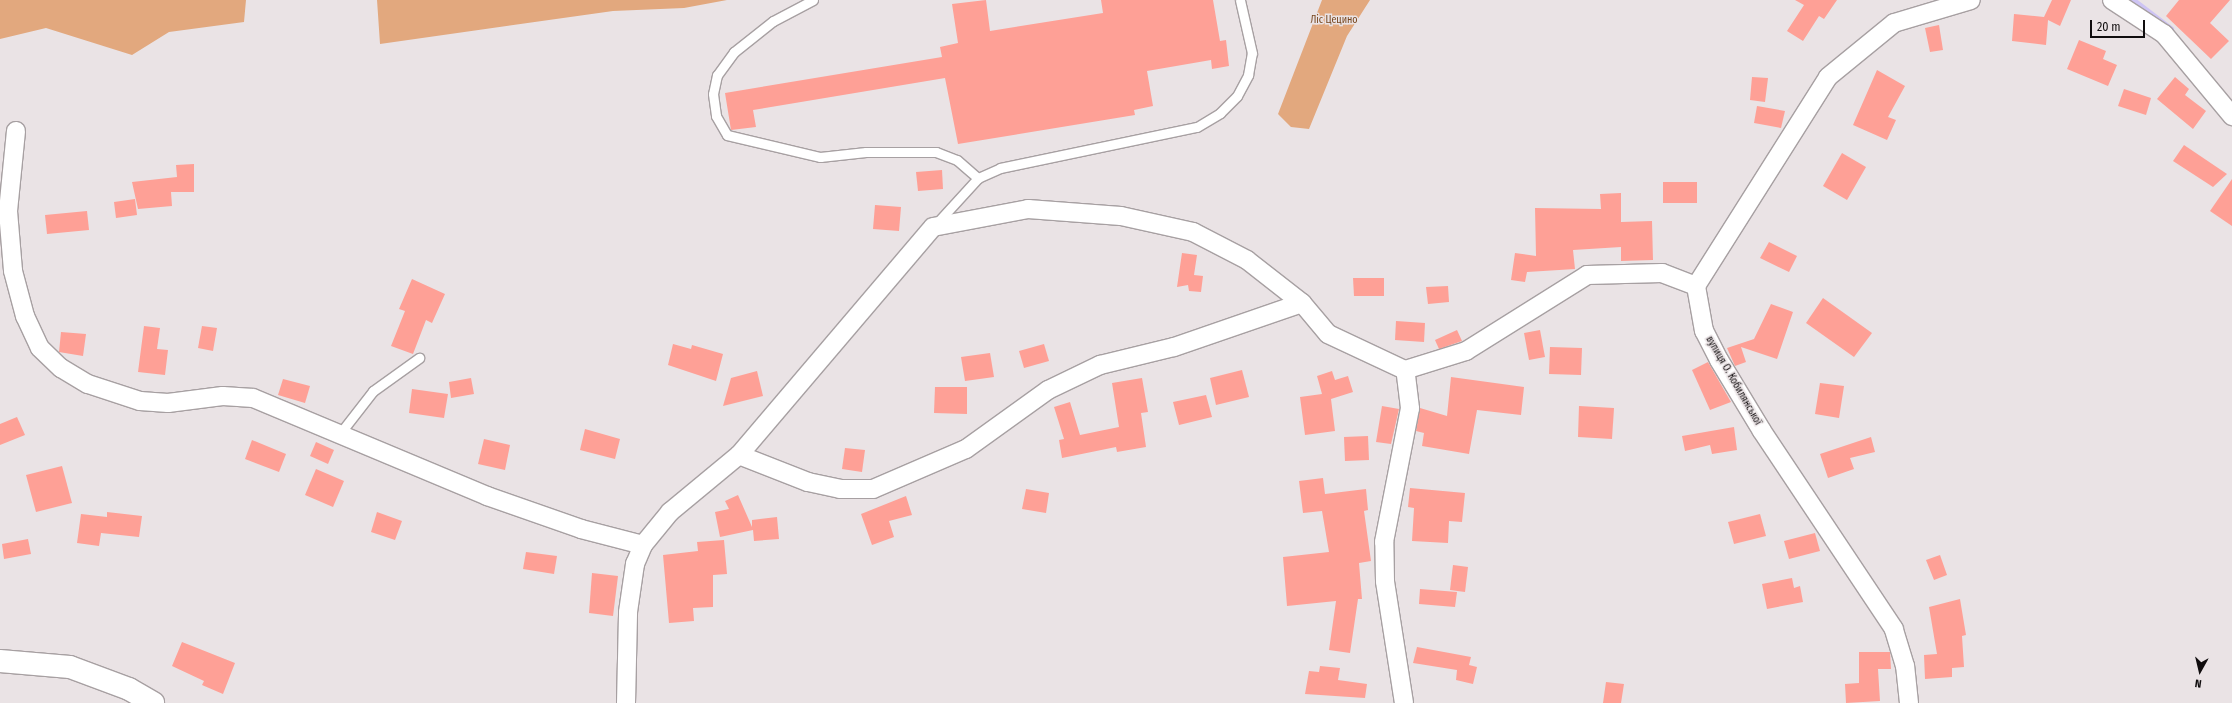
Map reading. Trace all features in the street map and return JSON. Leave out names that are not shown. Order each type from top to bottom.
[{"type":"main road","points":[[0,661],[70,667],[129,689],[153,703]]},
{"type":"street","points":[[626,703],[628,612],[635,564],[643,544],[670,512],[739,455],[933,227],[1028,210],[1121,216],[1193,232],[1247,260],[1302,302],[1328,334],[1405,370],[1466,350],[1587,275],[1662,273],[1696,286],[1828,77],[1894,23],[1971,0]]},
{"type":"street","points":[[2112,0],[2164,34],[2232,116]]},
{"type":"street","points":[[16,131],[8,211],[13,271],[25,316],[40,348],[61,368],[88,384],[140,401],[168,403],[223,396],[253,398],[338,436],[494,499],[581,529],[643,544]]},
{"type":"street","name":"вулиця О. Кобилянської","points":[[1696,286],[1704,331],[1719,360],[1762,431],[1894,629],[1906,666],[1909,703]]},
{"type":"street","points":[[739,455],[808,482],[840,489],[873,489],[966,449],[1048,390],[1100,365],[1174,347],[1302,302]]},
{"type":"street","points":[[1404,703],[1385,581],[1384,542],[1410,408],[1405,370]]},
{"type":"lane","points":[[813,0],[773,21],[734,52],[717,75],[713,94],[715,109],[727,135],[820,157],[873,152],[936,152],[957,160],[978,178]]},
{"type":"lane","points":[[933,227],[978,178],[1000,168],[1197,127],[1220,113],[1237,96],[1248,75],[1252,53],[1240,0]]},
{"type":"lane","points":[[338,436],[373,391],[419,358]]},
{"type":"green space","points":[[0,0],[246,0],[244,22],[169,32],[132,55],[46,28],[0,39]]},
{"type":"green space","points":[[377,0],[727,0],[684,8],[613,11],[380,44]]},
{"type":"green space","name":"Ліс Цецино","points":[[1322,0],[1370,0],[1347,36],[1309,129],[1291,127],[1278,114]]},
{"type":"building","points":[[986,0],[990,31],[1103,13],[1101,0],[1213,0],[1220,41],[1226,40],[1229,66],[1212,69],[1211,60],[1147,71],[1153,106],[1134,110],[1135,115],[958,144],[945,78],[753,110],[756,127],[731,130],[725,93],[942,57],[940,47],[958,43],[952,4]]},
{"type":"building","points":[[1795,0],[1837,0],[1824,19],[1819,16],[1803,41],[1787,31],[1804,5]]},
{"type":"building","points":[[2052,0],[2071,0],[2060,26],[2048,20],[2046,45],[2012,41],[2014,14],[2044,17]]},
{"type":"building","points":[[2179,0],[2230,0],[2210,23],[2229,41],[2211,59],[2166,16]]},
{"type":"building","points":[[1939,25],[1943,50],[1930,52],[1925,28]]},
{"type":"building","points":[[2079,40],[2106,51],[2103,59],[2117,65],[2108,86],[2067,69]]},
{"type":"building","points":[[1877,70],[1905,86],[1888,117],[1896,120],[1887,140],[1853,125]]},
{"type":"building","points":[[1752,77],[1768,78],[1765,102],[1750,100]]},
{"type":"building","points":[[2175,77],[2189,89],[2185,95],[2206,111],[2193,129],[2157,99]]},
{"type":"building","points":[[2124,89],[2151,98],[2146,115],[2118,106]]},
{"type":"building","points":[[1757,106],[1785,111],[1781,128],[1754,123]]},
{"type":"building","points":[[2184,145],[2227,174],[2213,187],[2173,161]]},
{"type":"building","points":[[1842,153],[1866,167],[1847,200],[1823,186]]},
{"type":"building","points":[[194,164],[194,192],[171,192],[172,206],[138,209],[132,182],[177,177],[176,165]]},
{"type":"building","points":[[942,170],[943,189],[918,191],[916,172]]},
{"type":"building","points":[[2232,179],[2232,226],[2210,211]]},
{"type":"building","points":[[1663,182],[1697,182],[1697,203],[1663,203]]},
{"type":"building","points":[[1621,193],[1621,222],[1652,221],[1653,260],[1621,261],[1621,247],[1573,250],[1575,269],[1527,272],[1525,282],[1511,280],[1515,253],[1536,256],[1535,208],[1601,209],[1600,194]]},
{"type":"building","points":[[135,199],[137,215],[116,218],[114,202]]},
{"type":"building","points":[[875,205],[901,207],[899,231],[873,229]]},
{"type":"building","points":[[87,211],[89,230],[47,234],[45,215]]},
{"type":"building","points":[[1769,242],[1797,256],[1789,272],[1760,258]]},
{"type":"building","points":[[1182,253],[1197,255],[1194,275],[1203,276],[1201,292],[1189,291],[1188,285],[1177,287]]},
{"type":"building","points":[[1353,278],[1384,278],[1384,296],[1354,296]]},
{"type":"building","points":[[412,279],[445,294],[432,323],[426,320],[413,354],[391,346],[405,311],[399,309]]},
{"type":"building","points":[[1448,286],[1449,302],[1428,304],[1426,287]]},
{"type":"building","points":[[1823,298],[1872,333],[1854,357],[1806,323]]},
{"type":"building","points":[[1771,304],[1793,312],[1777,359],[1741,347],[1746,362],[1735,366],[1727,348],[1754,339]]},
{"type":"building","points":[[1396,321],[1425,323],[1424,342],[1395,340]]},
{"type":"building","points":[[144,326],[160,328],[157,349],[168,350],[165,375],[138,372]]},
{"type":"building","points":[[202,326],[217,328],[213,351],[198,348]]},
{"type":"building","points":[[1457,330],[1462,341],[1439,349],[1435,340]]},
{"type":"building","points":[[1540,330],[1545,357],[1529,360],[1524,333]]},
{"type":"building","points":[[61,332],[86,334],[83,356],[59,352]]},
{"type":"building","points":[[673,344],[691,349],[692,345],[723,354],[716,381],[668,365]]},
{"type":"building","points":[[1044,344],[1049,361],[1024,368],[1019,351]]},
{"type":"building","points":[[1550,347],[1582,348],[1581,375],[1549,374]]},
{"type":"building","points":[[990,353],[994,377],[965,381],[961,357]]},
{"type":"building","points":[[1708,362],[1731,402],[1710,410],[1692,370]]},
{"type":"building","points":[[1242,370],[1249,397],[1216,405],[1210,378]]},
{"type":"building","points":[[757,371],[763,396],[723,406],[731,378]]},
{"type":"building","points":[[1332,371],[1335,380],[1348,376],[1353,392],[1331,399],[1335,431],[1305,435],[1300,397],[1322,394],[1317,376]]},
{"type":"building","points":[[1451,377],[1524,387],[1521,415],[1477,410],[1469,454],[1422,446],[1424,433],[1416,431],[1420,408],[1447,416]]},
{"type":"building","points":[[471,378],[474,394],[451,398],[449,382]]},
{"type":"building","points":[[1142,378],[1148,412],[1141,413],[1146,447],[1117,452],[1116,447],[1062,458],[1059,440],[1064,439],[1054,407],[1070,402],[1080,435],[1119,427],[1112,383]]},
{"type":"building","points":[[283,379],[310,386],[305,403],[278,395]]},
{"type":"building","points":[[1820,383],[1844,386],[1839,418],[1815,414]]},
{"type":"building","points":[[935,387],[967,387],[967,414],[934,413]]},
{"type":"building","points":[[412,389],[448,394],[444,418],[409,413]]},
{"type":"building","points":[[1206,395],[1212,417],[1179,425],[1173,402]]},
{"type":"building","points":[[1382,406],[1399,409],[1391,444],[1376,442]]},
{"type":"building","points":[[1579,406],[1614,408],[1612,439],[1578,437]]},
{"type":"building","points":[[17,417],[25,435],[0,445],[0,424]]},
{"type":"building","points":[[1734,427],[1737,450],[1712,454],[1710,445],[1685,451],[1682,436]]},
{"type":"building","points":[[585,429],[620,439],[615,459],[580,450]]},
{"type":"building","points":[[1368,436],[1369,460],[1345,461],[1344,437]]},
{"type":"building","points":[[1871,437],[1875,452],[1850,458],[1854,469],[1828,478],[1820,454]]},
{"type":"building","points":[[484,439],[510,445],[505,470],[478,464]]},
{"type":"building","points":[[252,440],[286,454],[279,472],[245,459]]},
{"type":"building","points":[[316,442],[334,450],[328,464],[310,456]]},
{"type":"building","points":[[845,448],[865,450],[862,472],[842,469]]},
{"type":"building","points":[[62,466],[72,503],[36,512],[26,475]]},
{"type":"building","points":[[316,469],[344,481],[333,507],[305,495]]},
{"type":"building","points":[[1323,478],[1325,494],[1366,489],[1368,510],[1364,511],[1371,561],[1359,563],[1362,599],[1358,599],[1350,653],[1329,650],[1336,601],[1287,606],[1283,557],[1329,552],[1322,511],[1303,513],[1299,481]]},
{"type":"building","points":[[1410,488],[1465,493],[1462,522],[1449,521],[1448,543],[1412,541],[1414,508],[1408,507]]},
{"type":"building","points":[[1026,489],[1049,493],[1046,513],[1022,509]]},
{"type":"building","points":[[738,495],[752,527],[752,520],[777,517],[779,539],[754,541],[753,530],[720,537],[715,512],[729,509],[725,501]]},
{"type":"building","points":[[906,496],[912,515],[889,521],[894,537],[872,545],[861,514]]},
{"type":"building","points":[[107,512],[142,516],[139,537],[101,533],[99,546],[77,543],[81,514],[107,517]]},
{"type":"building","points":[[377,512],[402,521],[395,540],[371,532]]},
{"type":"building","points":[[1760,514],[1766,536],[1734,544],[1728,522]]},
{"type":"building","points":[[1815,533],[1820,551],[1789,559],[1784,541]]},
{"type":"building","points":[[28,539],[31,554],[4,559],[2,544]]},
{"type":"building","points":[[724,540],[727,574],[713,575],[713,607],[693,608],[694,621],[669,623],[663,555],[698,551],[697,542]]},
{"type":"building","points":[[526,552],[557,556],[554,574],[523,569]]},
{"type":"building","points":[[1940,555],[1947,575],[1934,580],[1926,560]]},
{"type":"building","points":[[1453,565],[1468,567],[1465,592],[1450,590]]},
{"type":"building","points":[[592,573],[618,576],[613,616],[589,613]]},
{"type":"building","points":[[1792,578],[1794,588],[1800,586],[1803,602],[1767,609],[1762,584]]},
{"type":"building","points":[[1420,589],[1457,592],[1455,607],[1419,604]]},
{"type":"building","points":[[1960,599],[1966,635],[1962,636],[1964,667],[1952,668],[1952,677],[1925,679],[1924,655],[1937,654],[1929,607]]},
{"type":"building","points":[[182,642],[235,663],[223,694],[202,685],[204,681],[172,666]]},
{"type":"building","points":[[1417,647],[1471,657],[1469,665],[1477,667],[1473,684],[1456,680],[1457,670],[1413,663]]},
{"type":"building","points":[[1859,652],[1890,652],[1891,669],[1878,669],[1880,701],[1846,703],[1845,684],[1859,683]]},
{"type":"building","points":[[1320,666],[1340,668],[1338,680],[1367,684],[1365,698],[1305,694],[1309,671],[1319,672]]},
{"type":"building","points":[[1606,682],[1624,684],[1621,703],[1603,703]]},
{"type":"waterway","points":[[2133,0],[2171,29]]}]
